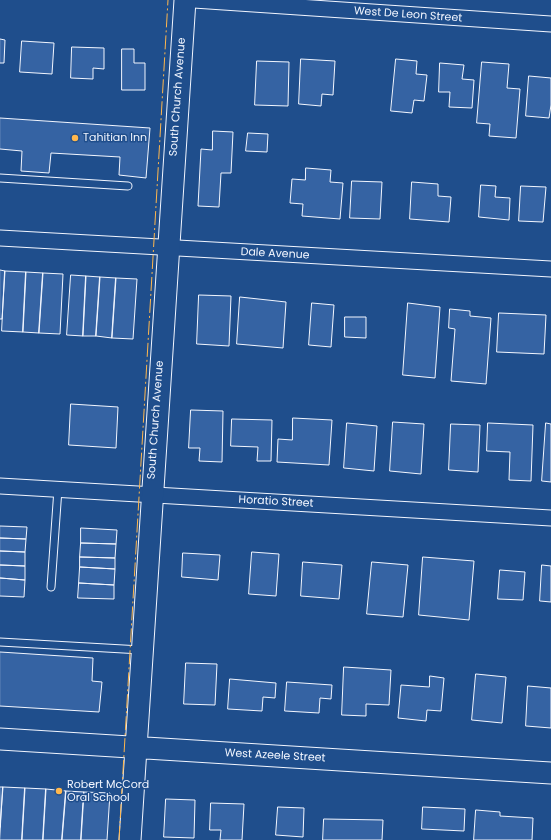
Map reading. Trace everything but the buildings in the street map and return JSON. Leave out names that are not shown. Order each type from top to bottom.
[{"type":"street","name":"South Church Avenue","points":[[130,840],[167,248],[185,0]]},
{"type":"street","name":"West De Leon Street","points":[[194,0],[551,24]]},
{"type":"street","name":"Dale Avenue","points":[[0,238],[551,269]]},
{"type":"street","name":"Horatio Street","points":[[0,486],[551,518]]},
{"type":"street","name":"West Azeele Street","points":[[0,740],[551,773]]},
{"type":"lane","points":[[0,178],[128,186]]},
{"type":"lane","points":[[51,587],[58,489]]},
{"type":"lane","points":[[0,642],[142,650]]},
{"type":"power","points":[[119,840],[168,0]]},
{"type":"place","name":"Tahitian Inn","points":[[75,138]]},
{"type":"place","name":"Robert McCord Oral School","points":[[59,791]]}]
